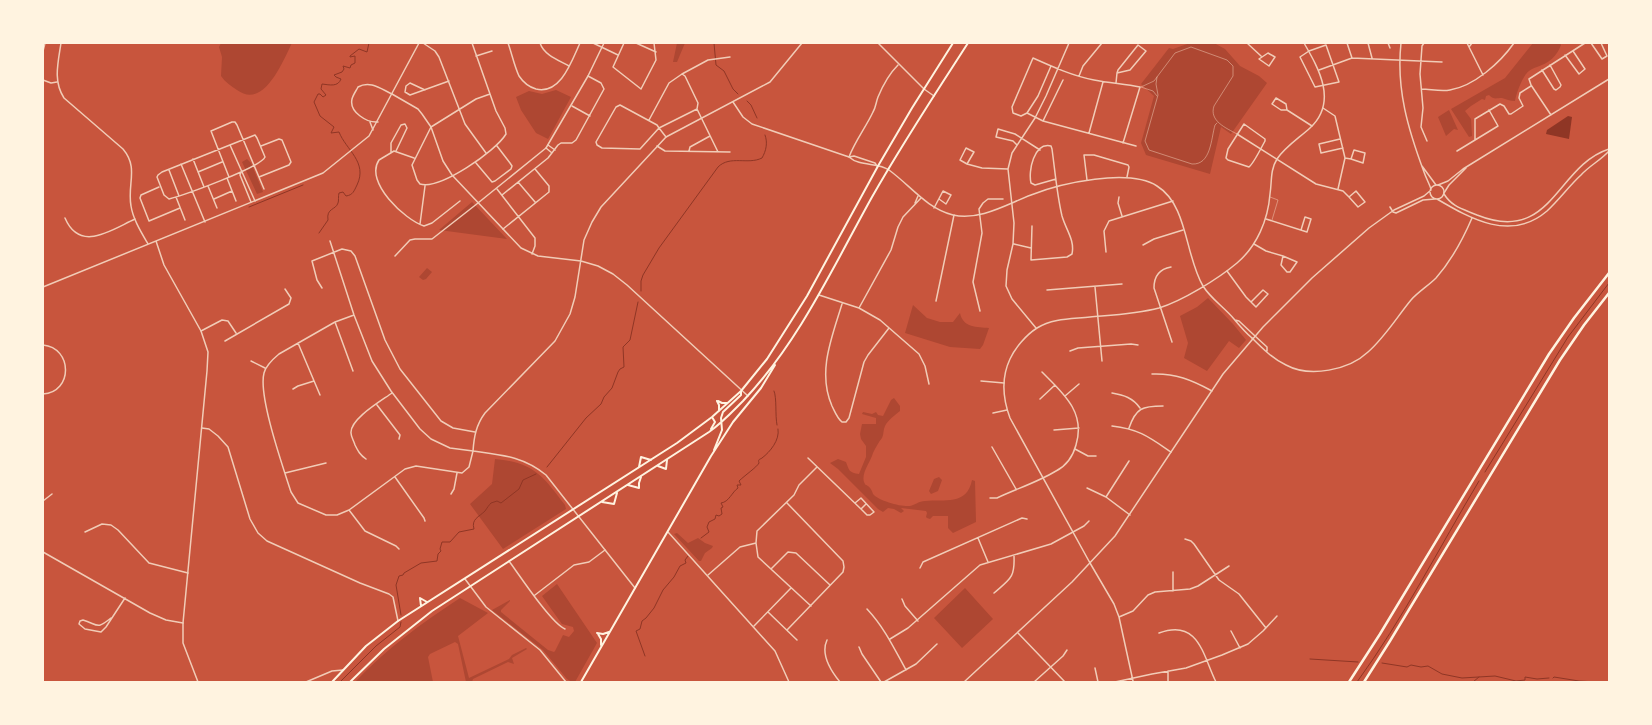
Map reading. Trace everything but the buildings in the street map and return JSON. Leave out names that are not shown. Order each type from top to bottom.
[{"type":"highway","points":[[1349,682],[1380,634],[1549,354],[1574,318],[1609,273]]},
{"type":"highway","points":[[1364,682],[1560,360],[1584,325],[1609,293]]},
{"type":"main road","points":[[332,682],[366,646],[398,621],[677,443],[712,417],[741,391],[769,356],[807,296],[878,166],[952,43]]},
{"type":"main road","points":[[580,682],[711,456],[733,422],[761,388],[819,295],[888,170],[968,43]]},
{"type":"main road","points":[[350,682],[404,632],[469,586],[668,460],[722,423],[748,396],[777,361]]},
{"type":"main road","points":[[711,456],[721,434],[723,412],[741,395],[741,391]]},
{"type":"main road","points":[[719,411],[717,401],[727,403]]},
{"type":"main road","points":[[709,432],[715,425],[715,421],[712,417]]},
{"type":"main road","points":[[639,467],[641,457],[651,460]]},
{"type":"main road","points":[[658,466],[666,469],[668,460]]},
{"type":"main road","points":[[628,485],[639,488],[639,483],[642,476]]},
{"type":"main road","points":[[601,502],[614,504],[617,492]]},
{"type":"main road","points":[[421,606],[420,598],[427,602]]},
{"type":"main road","points":[[601,646],[601,639],[597,633],[603,634],[610,631]]},
{"type":"street","points":[[43,51],[45,43]]},
{"type":"street","points":[[62,43],[57,70],[59,90],[64,98],[123,149],[130,157],[132,164],[130,192],[131,207],[135,219],[148,244]]},
{"type":"street","points":[[43,287],[323,173],[361,143],[373,130],[419,43]]},
{"type":"street","points":[[423,43],[434,51],[439,57],[465,124],[486,154]]},
{"type":"street","points":[[472,43],[476,56],[490,94],[496,111],[505,128],[506,134],[497,146],[476,162],[432,185],[425,186],[420,184],[412,169],[412,165],[414,158],[431,128],[482,96],[490,94]]},
{"type":"street","points":[[508,43],[523,81],[532,87],[541,90],[555,85],[562,78],[580,43]]},
{"type":"street","points":[[540,43],[544,51],[549,55],[569,66]]},
{"type":"street","points":[[593,43],[618,55]]},
{"type":"street","points":[[395,256],[410,240],[432,239],[497,189],[546,148],[572,106],[604,43]]},
{"type":"street","points":[[624,43],[613,67],[641,89],[656,60],[654,43]]},
{"type":"street","points":[[636,43],[656,52]]},
{"type":"street","points":[[354,315],[335,322],[274,358],[265,369],[262,386],[291,492],[298,503],[326,515],[337,516],[349,510],[405,469],[416,466],[457,473],[465,471],[469,467],[473,451],[475,432],[485,413],[562,332],[573,305],[584,240],[597,213],[609,197],[666,137],[770,82],[802,43]]},
{"type":"street","points":[[878,43],[898,65],[924,89],[934,96]]},
{"type":"street","points":[[1036,328],[1017,307],[1008,292],[1006,280],[1013,244],[1013,202],[1008,169],[1012,153],[1035,118],[1059,69],[1069,43]]},
{"type":"street","points":[[1078,76],[1083,66],[1102,43]]},
{"type":"street","points":[[1247,43],[1261,56],[1259,59],[1269,66],[1275,57],[1268,53],[1261,56]]},
{"type":"street","points":[[1133,681],[1120,617],[1114,604],[1072,532],[1007,410],[1004,400],[1004,383],[1007,365],[1018,345],[1036,328],[1053,321],[1064,319],[1143,312],[1160,307],[1184,297],[1203,286],[1227,271],[1242,259],[1254,244],[1266,219],[1270,197],[1272,171],[1277,160],[1282,153],[1312,126],[1322,107],[1324,86],[1319,70],[1304,43]]},
{"type":"street","points":[[1347,43],[1352,58]]},
{"type":"street","points":[[1368,43],[1372,58]]},
{"type":"street","points":[[1388,43],[1390,48]]},
{"type":"street","points":[[1401,43],[1401,92],[1404,109],[1431,189],[1430,194],[1451,208],[1488,224],[1502,226],[1517,225],[1537,218],[1548,210],[1588,167],[1609,150]]},
{"type":"street","points":[[1424,43],[1422,46],[1420,74],[1423,108],[1422,127],[1427,141]]},
{"type":"street","points":[[1467,43],[1483,75]]},
{"type":"street","points":[[1469,47],[1472,43]]},
{"type":"street","points":[[1422,89],[1449,91],[1468,83],[1483,75],[1514,43]]},
{"type":"street","points":[[1551,115],[1529,82],[1531,77],[1586,43]]},
{"type":"street","points":[[1590,43],[1602,59],[1608,54],[1601,43]]},
{"type":"street","points":[[1116,83],[1117,73],[1118,70],[1138,45],[1146,51],[1130,70],[1117,73]]},
{"type":"street","points":[[1326,45],[1334,64],[1339,82],[1315,88],[1300,57],[1309,51],[1326,45]]},
{"type":"street","points":[[1565,55],[1579,74],[1585,69],[1573,50]]},
{"type":"street","points":[[476,56],[492,51]]},
{"type":"street","points":[[649,120],[669,83],[704,62],[730,57]]},
{"type":"street","points":[[1051,66],[1038,96],[1027,113],[1021,116],[1013,113],[1012,107],[1033,58],[1078,76],[1103,82],[1140,87],[1123,143]]},
{"type":"street","points":[[1319,70],[1352,58],[1442,62]]},
{"type":"street","points":[[849,157],[874,111],[877,98],[885,83],[898,65]]},
{"type":"street","points":[[1542,70],[1556,90],[1561,85],[1550,66]]},
{"type":"street","points":[[682,74],[685,76],[698,103],[697,109],[718,152]]},
{"type":"street","points":[[502,195],[535,169],[561,143],[576,140],[604,89],[601,83],[588,76]]},
{"type":"street","points":[[964,682],[1018,633],[1090,563],[1115,536],[1235,358],[1252,338],[1316,273],[1369,228],[1394,210],[1424,196],[1437,185],[1445,183],[1469,166],[1609,78]]},
{"type":"street","points":[[43,80],[50,83],[57,82]]},
{"type":"street","points":[[1043,121],[1063,80]]},
{"type":"street","points":[[425,90],[410,83],[406,86],[405,92],[410,95],[425,90],[449,81]]},
{"type":"street","points":[[1089,133],[1103,82]]},
{"type":"street","points":[[373,130],[370,122],[354,110],[352,99],[356,90],[362,85],[372,84],[418,109],[431,128],[443,161],[452,175],[521,248],[532,254],[580,261],[598,266],[620,279],[748,396]]},
{"type":"street","points":[[1475,140],[1475,119],[1500,104],[1504,106],[1509,114],[1511,114],[1523,106],[1519,98],[1520,93],[1532,86]]},
{"type":"street","points":[[1287,110],[1286,104],[1276,98],[1272,104],[1280,110],[1287,110],[1312,126]]},
{"type":"street","points":[[733,102],[743,117],[752,124],[888,170],[934,208],[954,215],[968,216],[980,214],[1032,194],[1087,180],[1127,177],[1142,180],[1158,186],[1173,201],[1178,211],[1195,268],[1203,286],[1213,299],[1252,338],[1286,365],[1300,369],[1329,370],[1348,365],[1359,359],[1373,348],[1414,297],[1438,275],[1463,239],[1472,218],[1475,216],[1482,217]]},
{"type":"street","points":[[666,137],[659,128],[649,120],[620,105],[616,107],[597,139],[597,145],[602,148],[640,149],[659,128],[697,109]]},
{"type":"street","points":[[572,106],[590,116]]},
{"type":"street","points":[[1322,107],[1335,116],[1345,158],[1338,189]]},
{"type":"street","points":[[1457,151],[1498,126],[1489,110]]},
{"type":"street","points":[[1027,113],[1043,121],[1136,146]]},
{"type":"street","points":[[236,200],[211,132],[219,127],[235,122],[264,189]]},
{"type":"street","points":[[370,122],[378,122]]},
{"type":"street","points":[[391,152],[391,143],[401,125],[405,124],[407,128],[396,152]]},
{"type":"street","points":[[1244,124],[1265,139],[1265,142],[1253,164],[1249,167],[1226,158],[1227,152],[1237,134],[1244,124]]},
{"type":"street","points":[[1017,145],[1013,141],[996,137],[998,129],[1015,134],[1040,150]]},
{"type":"street","points":[[1237,134],[1316,184],[1343,191],[1358,207],[1365,202],[1356,192],[1349,197]]},
{"type":"street","points":[[255,135],[265,158],[241,172],[204,187],[176,197],[166,198],[160,186],[158,175],[168,169],[230,144],[255,135]]},
{"type":"street","points":[[689,151],[690,146],[710,136]]},
{"type":"street","points":[[259,177],[289,165],[291,162],[282,140],[279,139],[261,146]]},
{"type":"street","points":[[1340,139],[1319,144],[1321,153],[1343,148]]},
{"type":"street","points":[[230,144],[251,203]]},
{"type":"street","points":[[1032,226],[1031,260],[1067,257],[1072,254],[1073,240],[1062,216],[1052,149],[1046,144],[1042,146],[1031,163],[1031,184],[1035,185],[1056,179]]},
{"type":"street","points":[[548,145],[555,150]]},
{"type":"street","points":[[476,162],[490,180],[495,181],[511,169],[512,166],[497,146]]},
{"type":"street","points":[[657,146],[665,151],[730,152]]},
{"type":"street","points":[[546,148],[552,153]]},
{"type":"street","points":[[967,164],[974,152],[966,148],[960,160],[967,164],[982,168],[1008,169]]},
{"type":"street","points":[[1345,158],[1351,160],[1363,163],[1366,153],[1354,150],[1351,160]]},
{"type":"street","points":[[1422,166],[1437,185],[1442,187],[1444,193],[1453,205],[1494,221],[1520,220],[1534,214],[1549,203],[1584,165],[1604,151],[1609,150]]},
{"type":"street","points":[[414,158],[396,152],[391,152],[382,157],[377,163],[379,185],[383,193],[411,220],[424,226],[432,223],[460,201]]},
{"type":"street","points":[[1087,180],[1084,154],[1098,156],[1128,165],[1127,177]]},
{"type":"street","points":[[194,159],[204,187]]},
{"type":"street","points":[[198,172],[222,162]]},
{"type":"street","points":[[181,164],[204,222]]},
{"type":"street","points":[[1393,212],[1396,213],[1423,200],[1441,198],[1449,185],[1469,166]]},
{"type":"street","points":[[168,169],[179,196]]},
{"type":"street","points":[[503,229],[550,190],[535,169]]},
{"type":"street","points":[[241,172],[244,174],[255,201]]},
{"type":"street","points":[[518,182],[536,203]]},
{"type":"street","points":[[208,185],[217,208]]},
{"type":"street","points":[[160,186],[141,195],[140,198],[149,221],[180,208]]},
{"type":"street","points":[[420,224],[425,186]]},
{"type":"street","points":[[497,189],[535,238],[536,246],[532,254]]},
{"type":"street","points":[[213,199],[232,191]]},
{"type":"street","points":[[934,208],[943,191],[951,195],[946,204],[939,199]]},
{"type":"street","points":[[914,204],[918,196]]},
{"type":"street","points":[[176,197],[185,220]]},
{"type":"street","points":[[1119,197],[1118,204],[1122,216]]},
{"type":"street","points":[[859,308],[891,250],[898,227],[903,217],[921,198]]},
{"type":"street","points":[[980,311],[973,282],[982,233],[980,214],[981,205],[985,200],[1003,199]]},
{"type":"street","points":[[1106,252],[1104,231],[1105,226],[1109,221],[1173,201]]},
{"type":"street","points":[[1393,212],[1390,207],[1394,210]]},
{"type":"street","points":[[936,301],[954,215]]},
{"type":"street","points":[[1266,219],[1307,232],[1311,219],[1305,217],[1301,230]]},
{"type":"street","points":[[65,218],[73,231],[87,237],[95,237],[135,219]]},
{"type":"street","points":[[1143,245],[1154,239],[1183,230]]},
{"type":"street","points":[[156,241],[164,265],[201,331],[208,352],[183,623],[183,643],[198,682]]},
{"type":"street","points":[[330,242],[354,315],[372,361],[392,393],[420,429],[431,439],[450,448],[516,458],[532,464],[546,475],[635,588]]},
{"type":"street","points":[[1013,244],[1031,248]]},
{"type":"street","points":[[1254,244],[1266,251],[1283,256],[1297,261],[1290,272],[1287,272],[1281,265],[1283,256]]},
{"type":"street","points":[[322,288],[317,280],[312,261],[334,252],[349,250],[355,256],[391,354],[400,369],[438,418],[453,428],[475,432]]},
{"type":"street","points":[[1171,267],[1161,270],[1155,279],[1154,288],[1172,342]]},
{"type":"street","points":[[1227,271],[1251,302],[1256,307],[1268,294],[1262,290],[1251,302]]},
{"type":"street","points":[[1046,290],[1122,284]]},
{"type":"street","points":[[1095,287],[1102,361]]},
{"type":"street","points":[[225,341],[236,333],[289,304],[291,298],[285,288]]},
{"type":"street","points":[[819,295],[842,304],[859,308],[876,317],[919,354],[925,366],[929,384]]},
{"type":"street","points":[[842,304],[828,351],[826,376],[829,398],[838,418],[842,422],[846,422],[849,418],[865,360],[889,328]]},
{"type":"street","points":[[201,331],[222,320],[228,321],[236,333]]},
{"type":"street","points":[[1234,320],[1239,321],[1267,347],[1267,350]]},
{"type":"street","points":[[335,322],[353,371]]},
{"type":"street","points":[[298,343],[320,395]]},
{"type":"street","points":[[1070,351],[1078,348],[1131,344],[1138,345]]},
{"type":"street","points":[[43,345],[53,348],[59,352],[65,362],[66,370],[65,377],[60,387],[51,393],[43,394]]},
{"type":"street","points":[[251,361],[265,369]]},
{"type":"street","points":[[990,498],[997,498],[1057,471],[1067,462],[1075,449],[1079,437],[1078,421],[1074,408],[1065,396],[1042,372]]},
{"type":"street","points":[[1152,374],[1177,376],[1195,381],[1212,391]]},
{"type":"street","points":[[293,389],[314,381]]},
{"type":"street","points":[[981,381],[1004,383]]},
{"type":"street","points":[[1065,396],[1079,384]]},
{"type":"street","points":[[1040,399],[1055,385]]},
{"type":"street","points":[[366,459],[361,456],[351,432],[355,422],[392,393]]},
{"type":"street","points":[[1112,393],[1125,396],[1136,403],[1140,408]]},
{"type":"street","points":[[377,404],[400,435],[399,439]]},
{"type":"street","points":[[1129,428],[1133,417],[1140,408],[1163,406]]},
{"type":"street","points":[[994,413],[1007,410]]},
{"type":"street","points":[[1112,426],[1129,428],[1146,435],[1171,452]]},
{"type":"street","points":[[202,428],[209,429],[228,447],[245,505],[258,533],[267,541],[360,583],[389,594],[393,597],[398,621]]},
{"type":"street","points":[[1054,430],[1078,428]]},
{"type":"street","points":[[992,448],[1016,489]]},
{"type":"street","points":[[1075,449],[1088,456],[1096,456]]},
{"type":"street","points":[[808,458],[855,504],[867,515],[874,512],[861,498],[855,504]]},
{"type":"street","points":[[1106,497],[1129,461]]},
{"type":"street","points":[[285,473],[326,463]]},
{"type":"street","points":[[811,606],[758,557],[756,543],[757,531],[787,503],[794,495],[799,485],[817,467]]},
{"type":"street","points":[[451,494],[454,489],[457,473]]},
{"type":"street","points":[[394,476],[424,518],[425,522]]},
{"type":"street","points":[[1086,488],[1106,497],[1130,515]]},
{"type":"street","points":[[43,501],[52,494]]},
{"type":"street","points":[[787,503],[843,561],[844,567],[843,572],[787,630]]},
{"type":"street","points":[[861,509],[866,504]]},
{"type":"street","points":[[349,510],[365,531],[396,546],[399,549]]},
{"type":"street","points":[[920,568],[924,562],[1022,518],[1027,519]]},
{"type":"street","points":[[890,640],[918,620],[980,565],[1051,544],[1084,526],[1089,521]]},
{"type":"street","points":[[85,532],[102,524],[108,524],[118,530],[149,563],[188,573]]},
{"type":"street","points":[[667,531],[775,651],[789,682]]},
{"type":"street","points":[[978,538],[988,563]]},
{"type":"street","points":[[1185,539],[1194,544],[1219,580],[1240,594],[1266,628]]},
{"type":"street","points":[[708,575],[740,547],[756,543]]},
{"type":"street","points":[[535,595],[574,565],[589,562],[605,550]]},
{"type":"street","points":[[43,552],[150,613],[166,620],[183,623]]},
{"type":"street","points":[[771,569],[787,553],[796,553],[830,585]]},
{"type":"street","points":[[994,592],[1013,575],[1015,569],[1014,556]]},
{"type":"street","points":[[509,561],[560,627],[565,629]]},
{"type":"street","points":[[1120,617],[1133,611],[1151,593],[1190,589],[1198,586],[1229,566]]},
{"type":"street","points":[[1173,572],[1173,590]]},
{"type":"street","points":[[465,579],[486,607],[540,650],[566,682]]},
{"type":"street","points":[[754,626],[791,588]]},
{"type":"street","points":[[111,618],[101,626],[97,627],[83,620],[80,621],[79,624],[85,629],[101,632],[106,627],[125,598]]},
{"type":"street","points":[[902,599],[905,606],[918,620]]},
{"type":"street","points":[[867,609],[879,622],[906,670]]},
{"type":"street","points":[[768,612],[797,640]]},
{"type":"street","points":[[1115,682],[1186,668],[1240,648],[1251,641],[1277,616]]},
{"type":"street","points":[[1159,633],[1175,630],[1188,633],[1199,642],[1216,682]]},
{"type":"street","points":[[1231,631],[1240,648]]},
{"type":"street","points":[[1018,633],[1065,682]]},
{"type":"street","points":[[827,640],[825,645],[828,666],[840,682]]},
{"type":"street","points":[[884,682],[916,664],[937,644]]},
{"type":"street","points":[[859,647],[881,682]]},
{"type":"street","points":[[1034,682],[1063,656],[1067,650]]},
{"type":"street","points":[[1096,668],[1098,682]]},
{"type":"street","points":[[306,682],[332,671],[343,670]]},
{"type":"street","points":[[1168,671],[1168,682]]},
{"type":"lane","points":[[1140,87],[1150,83],[1177,52],[1191,47],[1227,60],[1233,66],[1233,76],[1218,100],[1213,112],[1218,122],[1237,134]]},
{"type":"lane","points":[[1157,76],[1157,98],[1145,141],[1149,150],[1192,164],[1203,162],[1207,157],[1214,125],[1218,122]]},
{"type":"lane","points":[[1140,87],[1153,91],[1157,98]]},
{"type":"lane","points":[[1270,197],[1278,200],[1272,221]]},
{"type":"shaded area","points":[[221,43],[292,43],[278,71],[264,89],[256,94],[247,94],[237,90],[226,82],[221,76],[222,57],[219,47]]},
{"type":"shaded area","points":[[677,43],[685,43],[677,62],[673,62]]},
{"type":"shaded area","points":[[1190,43],[1214,43],[1225,49],[1240,66],[1259,76],[1267,83],[1231,134],[1221,127],[1210,174],[1146,155],[1141,143],[1154,96],[1141,84],[1169,48],[1173,49]]},
{"type":"shaded area","points":[[1533,43],[1560,43],[1561,45],[1552,59],[1532,69],[1524,76],[1515,101],[1494,98],[1489,95],[1486,96],[1485,100],[1482,99],[1465,111],[1471,119],[1472,136],[1469,137],[1451,109],[1505,78]]},
{"type":"shaded area","points":[[556,90],[571,97],[548,139],[536,133],[521,110],[516,97],[529,91],[542,94]]},
{"type":"shaded area","points":[[1449,110],[1458,130],[1454,129],[1446,136],[1438,117]]},
{"type":"shaded area","points":[[1568,116],[1572,117],[1569,139],[1546,134],[1547,130]]},
{"type":"shaded area","points":[[247,159],[251,163],[263,192],[257,194],[242,162]]},
{"type":"shaded area","points":[[472,202],[507,239],[439,230]]},
{"type":"shaded area","points":[[427,268],[432,272],[426,279],[423,280],[419,277]]},
{"type":"shaded area","points":[[1208,298],[1246,340],[1239,348],[1229,341],[1207,371],[1184,358],[1188,343],[1180,316],[1197,307]]},
{"type":"shaded area","points":[[913,305],[927,318],[940,322],[953,322],[960,313],[964,322],[967,324],[975,327],[989,328],[983,345],[980,349],[950,347],[905,333]]},
{"type":"shaded area","points":[[894,398],[900,406],[900,411],[885,426],[882,438],[878,443],[865,471],[863,478],[865,484],[870,488],[876,497],[880,499],[896,504],[910,506],[923,501],[954,500],[960,498],[969,488],[972,480],[975,481],[976,522],[953,533],[948,528],[948,516],[933,516],[930,519],[926,517],[926,511],[901,508],[904,511],[901,513],[894,509],[888,508],[883,512],[830,463],[838,459],[846,462],[850,471],[859,474],[866,457],[866,446],[861,439],[860,434],[862,424],[876,424],[876,418],[862,414],[863,412],[872,414],[876,412],[878,415],[883,416],[891,400]]},
{"type":"shaded area","points":[[495,459],[519,464],[536,472],[550,486],[565,505],[566,509],[503,549],[470,504],[492,484]]},
{"type":"shaded area","points":[[939,477],[942,480],[938,491],[931,494],[929,491],[934,479]]},
{"type":"shaded area","points":[[677,533],[688,543],[698,538],[713,546],[705,553],[701,561],[699,561],[674,534]]},
{"type":"shaded area","points":[[557,584],[597,643],[575,682],[567,679],[543,650],[492,610],[510,600],[501,612],[548,650],[554,652],[563,635],[569,637],[574,631],[573,627],[562,624],[542,596]]},
{"type":"shaded area","points":[[965,588],[993,619],[962,648],[934,618]]},
{"type":"shaded area","points":[[460,598],[488,613],[458,636],[469,678],[509,659],[512,655],[526,648],[527,649],[512,658],[514,664],[508,662],[473,679],[472,682],[466,682],[458,644],[455,642],[430,654],[428,657],[433,682],[355,682],[379,658],[405,637]]},
{"type":"waterway","points":[[319,233],[328,220],[328,213],[337,205],[339,193],[343,192],[346,196],[352,194],[354,191],[360,177],[360,170],[355,157],[342,139],[339,132],[331,133],[334,127],[320,116],[314,102],[318,94],[323,97],[326,95],[321,89],[322,84],[333,85],[340,82],[341,79],[334,75],[342,72],[344,69],[343,66],[350,68],[351,65],[355,63],[355,56],[350,56],[359,49],[367,52],[369,43]]},
{"type":"waterway","points":[[374,43],[379,43]]},
{"type":"waterway","points":[[714,43],[716,65],[724,71],[733,89],[738,94]]},
{"type":"waterway","points":[[747,101],[751,105],[757,118]]},
{"type":"waterway","points":[[641,291],[641,281],[643,275],[659,248],[718,167],[723,163],[734,161],[751,161],[762,158],[766,147],[765,135]]},
{"type":"waterway","points":[[249,207],[303,185]]},
{"type":"waterway","points":[[1485,472],[1568,337],[1609,283]]},
{"type":"waterway","points":[[547,467],[586,418],[601,404],[604,397],[612,388],[618,372],[624,367],[623,347],[630,340],[638,302]]},
{"type":"waterway","points":[[774,391],[777,425]]},
{"type":"waterway","points":[[701,538],[709,532],[707,527],[709,522],[715,519],[716,515],[719,516],[722,514],[721,508],[723,507],[721,503],[728,499],[738,488],[737,485],[741,485],[739,481],[758,465],[759,460],[774,445],[778,429]]},
{"type":"waterway","points":[[401,615],[396,585],[399,576],[421,563],[437,561],[438,554],[441,551],[440,549],[442,542],[450,542],[459,532],[474,529],[473,526],[475,520],[491,503],[497,501],[501,503],[519,489],[523,480],[536,474]]},
{"type":"waterway","points":[[1357,682],[1390,633],[1479,481]]},
{"type":"waterway","points":[[645,656],[636,631],[640,629],[642,621],[654,608],[663,590],[674,577],[680,566],[686,563],[685,560],[688,556]]},
{"type":"waterway","points":[[340,682],[376,646],[400,627],[401,622]]},
{"type":"waterway","points":[[1310,659],[1358,662]]},
{"type":"waterway","points":[[1382,663],[1407,667],[1411,665],[1421,667],[1428,666],[1442,674],[1462,678],[1495,676],[1516,681],[1525,680],[1525,677],[1537,679],[1549,678]]},
{"type":"waterway","points":[[1473,682],[1479,677]]},
{"type":"waterway","points":[[1553,678],[1597,682]]}]
